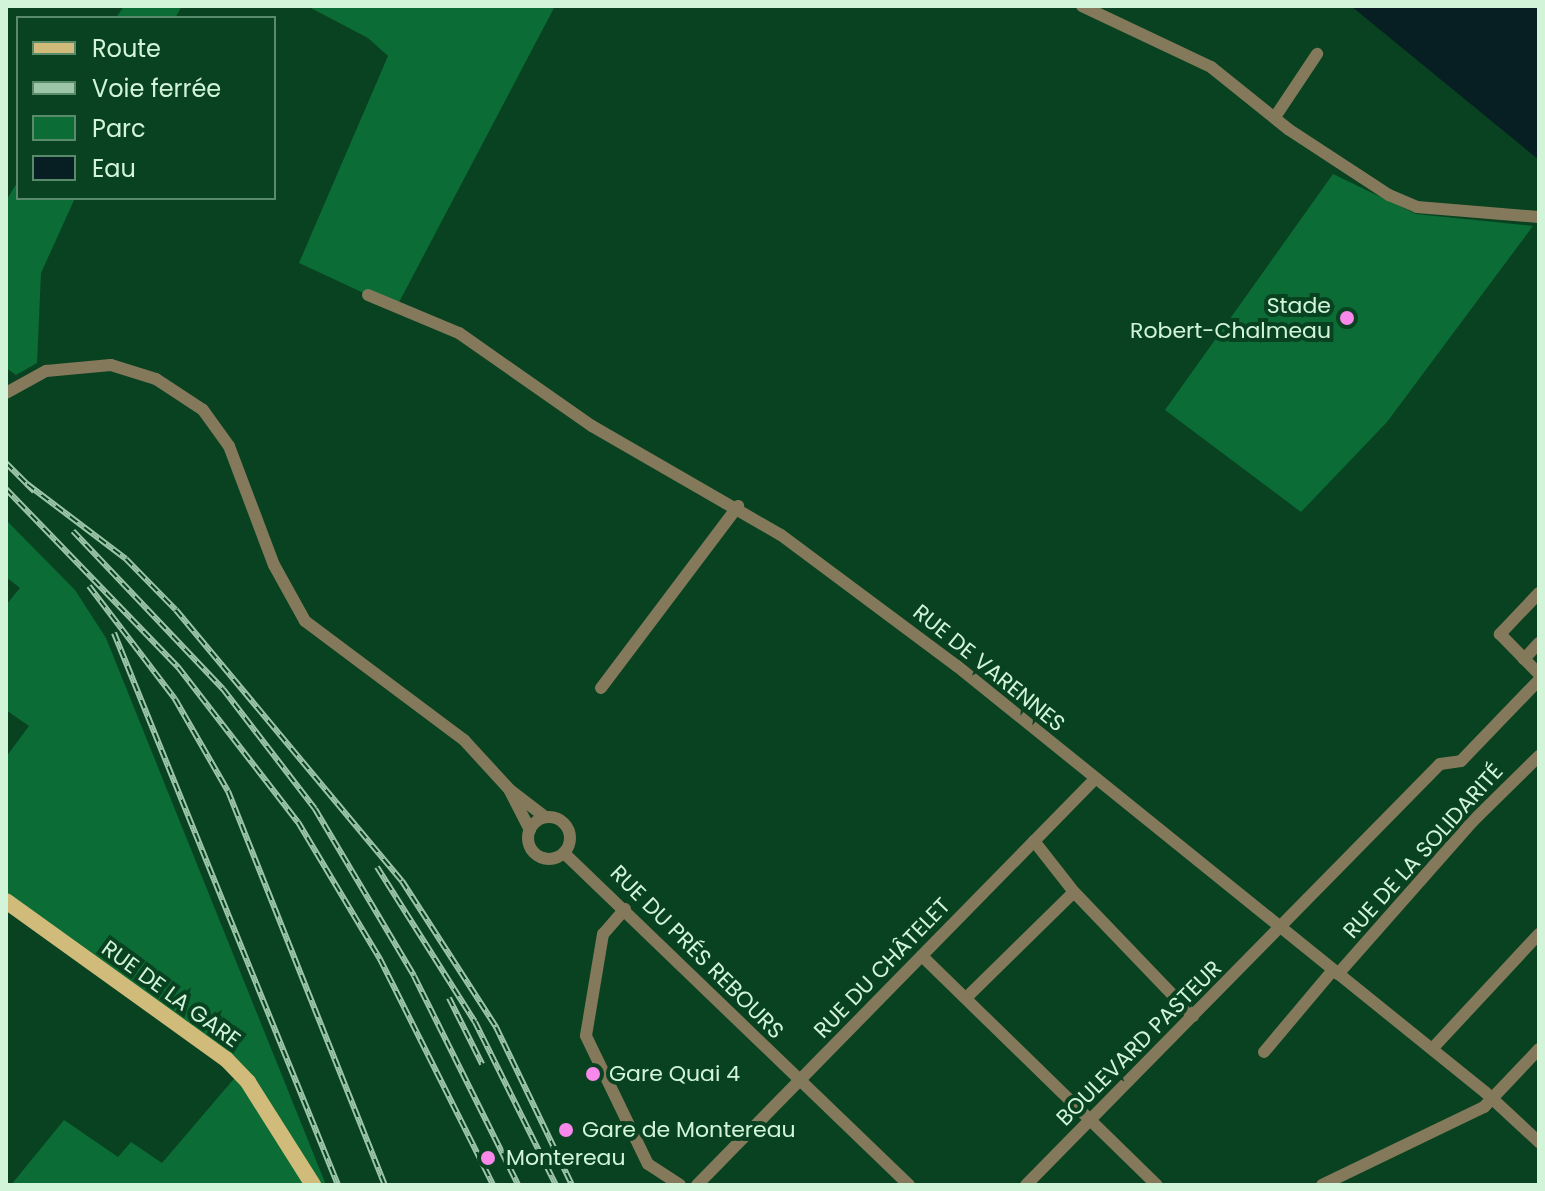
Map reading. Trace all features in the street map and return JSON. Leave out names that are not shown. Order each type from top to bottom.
[{"type":"main road","name":"RUE DE LA GARE","points":[[6,901],[226,1059],[248,1082],[313,1185]]},
{"type":"street","points":[[1082,6],[1211,67],[1362,181],[1417,207],[1539,217]]},
{"type":"street","points":[[1275,117],[1317,54]]},
{"type":"street","name":"RUE DE VARENNES","points":[[368,295],[459,333],[592,426],[738,506],[896,619],[1432,1049],[1539,1142]]},
{"type":"street","points":[[6,393],[46,371],[111,365],[156,379],[203,410],[229,446],[274,565],[310,625],[351,659],[437,716],[509,789],[545,817],[558,819],[569,830],[564,853],[548,860],[536,855],[528,843],[530,830],[509,789]]},
{"type":"street","points":[[601,688],[738,506]]},
{"type":"street","points":[[1281,928],[1440,764],[1461,761],[1539,677],[1500,634],[1539,593]]},
{"type":"street","points":[[1524,659],[1539,643]]},
{"type":"street","name":"RUE DE LA SOLIDARITÉ","points":[[1264,1052],[1463,832],[1539,756]]},
{"type":"street","name":"RUE DU CHÂTELET","points":[[697,1185],[1095,779]]},
{"type":"street","points":[[530,830],[545,817]]},
{"type":"street","points":[[1034,841],[1074,892],[1193,1016]]},
{"type":"street","name":"RUE DU PRÉS REBOURS","points":[[564,853],[625,909],[798,1082],[909,1185]]},
{"type":"street","points":[[966,998],[1074,892]]},
{"type":"street","points":[[625,909],[603,934],[586,1036],[648,1164],[680,1185]]},
{"type":"street","name":"BOULEVARD PASTEUR","points":[[1026,1185],[1281,928]]},
{"type":"street","points":[[1432,1049],[1539,934]]},
{"type":"street","points":[[922,956],[1157,1185]]},
{"type":"street","points":[[1322,1185],[1484,1107],[1539,1049]]},
{"type":"green space","points":[[124,6],[182,6],[176,16],[117,16]]},
{"type":"green space","points":[[307,6],[555,6],[396,308],[299,263],[388,56],[368,38]]},
{"type":"green space","name":"Stade Robert-Chalmeau","points":[[1333,174],[1416,214],[1533,226],[1387,422],[1301,512],[1165,410]]},
{"type":"green space","points":[[16,184],[16,200],[74,200],[41,273],[37,363],[16,375],[6,368],[6,201]]},
{"type":"green space","points":[[6,520],[75,590],[106,638],[326,1185],[11,1185],[64,1120],[118,1157],[131,1142],[162,1163],[244,1067],[6,894],[6,757],[29,726],[6,710],[6,605],[20,588],[6,577]]},
{"type":"water","points":[[1351,6],[1539,6],[1539,160]]},
{"type":"railway","points":[[6,463],[34,491]]},
{"type":"railway","points":[[27,484],[126,559],[176,610],[402,881],[496,1027],[572,1185]]},
{"type":"railway","points":[[6,489],[178,667],[298,822],[380,959],[493,1185]]},
{"type":"railway","points":[[73,531],[223,689],[315,809],[414,976],[518,1185]]},
{"type":"railway","points":[[89,586],[175,699],[228,791],[385,1185]]},
{"type":"railway","points":[[114,633],[338,1185]]},
{"type":"railway","points":[[377,867],[475,1022],[556,1185]]},
{"type":"railway","points":[[449,998],[482,1064]]},
{"type":"place","name":"Stade Robert-Chalmeau","points":[[1347,318]]},
{"type":"place","name":"Gare Quai 4","points":[[593,1074]]},
{"type":"place","name":"Gare de Montereau","points":[[566,1130]]},
{"type":"place","name":"Montereau","points":[[488,1158]]}]
